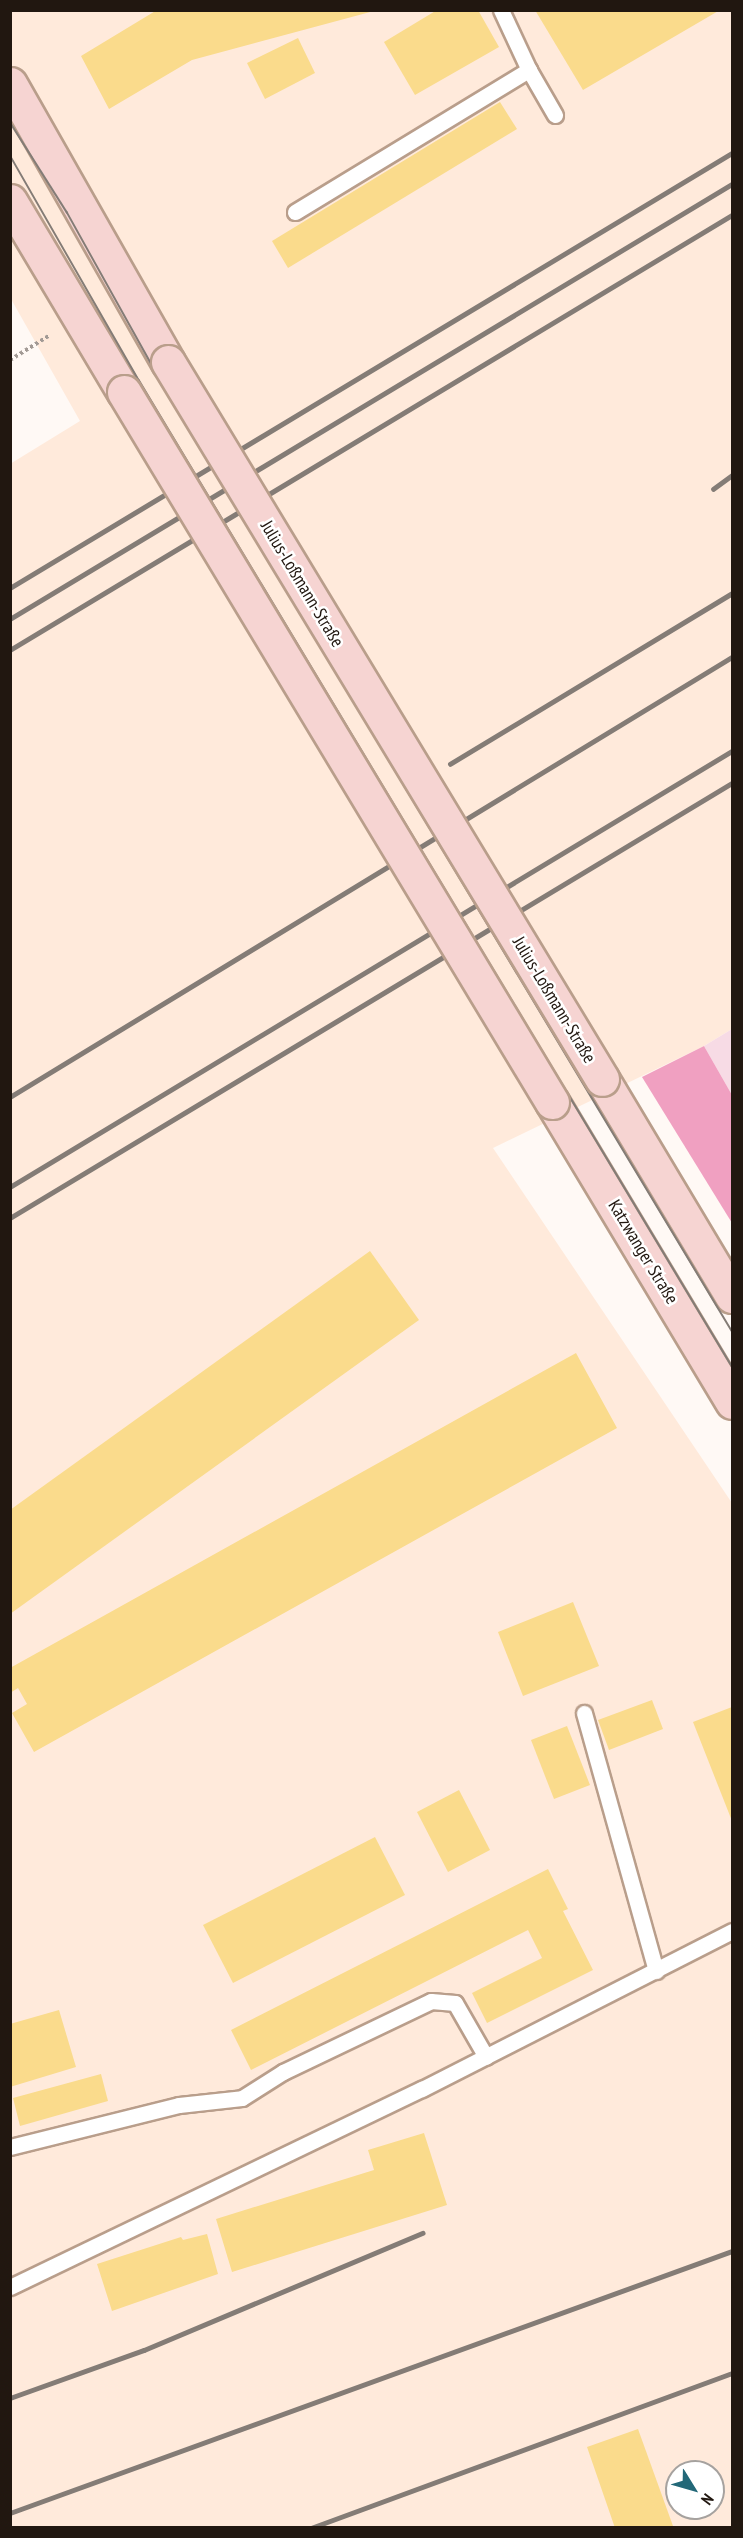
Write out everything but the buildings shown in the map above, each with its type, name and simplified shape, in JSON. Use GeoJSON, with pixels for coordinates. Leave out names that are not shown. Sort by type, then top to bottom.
{"type":"FeatureCollection","features":[{"type":"Feature","properties":{"kind":"main road","name":"Julius-Loßmann-Straße"},"geometry":{"type":"LineString","coordinates":[[10,84],[168,362],[732,1296]]}},
{"type":"Feature","properties":{"kind":"main road","name":"Katzwanger Straße"},"geometry":{"type":"LineString","coordinates":[[10,201],[732,1402]]}},
{"type":"Feature","properties":{"kind":"lane"},"geometry":{"type":"LineString","coordinates":[[501,10],[529,70],[555,115]]}},
{"type":"Feature","properties":{"kind":"lane"},"geometry":{"type":"LineString","coordinates":[[295,212],[529,70]]}},
{"type":"Feature","properties":{"kind":"lane"},"geometry":{"type":"LineString","coordinates":[[584,1713],[656,1971]]}},
{"type":"Feature","properties":{"kind":"lane"},"geometry":{"type":"LineString","coordinates":[[10,2287],[486,2057],[732,1931]]}},
{"type":"Feature","properties":{"kind":"lane"},"geometry":{"type":"LineString","coordinates":[[10,2147],[179,2105],[242,2098],[283,2072],[431,2001],[455,2002],[486,2057]]}},
{"type":"Feature","properties":{"kind":"path"},"geometry":{"type":"LineString","coordinates":[[10,360],[58,329]]}},
{"type":"Feature","properties":{"kind":"shaded area"},"geometry":{"type":"Polygon","coordinates":[[[11,11],[732,11],[732,1029],[704,1046],[493,1148],[732,1503],[732,2527],[11,2528],[10,464],[80,421],[11,299],[11,11]]]}},
{"type":"Feature","properties":{"kind":"shaded area"},"geometry":{"type":"Polygon","coordinates":[[[732,1029],[732,1095],[704,1046],[732,1029]]]}},
{"type":"Feature","properties":{"kind":"shaded area"},"geometry":{"type":"Polygon","coordinates":[[[704,1046],[732,1095],[732,1223],[642,1077],[704,1046]]]}},
{"type":"Feature","properties":{"kind":"tram line"},"geometry":{"type":"LineString","coordinates":[[10,122],[67,212],[156,372],[732,1331]]}},
{"type":"Feature","properties":{"kind":"tram line"},"geometry":{"type":"LineString","coordinates":[[10,155],[139,380],[732,1366]]}},
{"type":"Feature","properties":{"kind":"railway"},"geometry":{"type":"LineString","coordinates":[[10,588],[732,153]]}},
{"type":"Feature","properties":{"kind":"railway"},"geometry":{"type":"LineString","coordinates":[[10,619],[732,184]]}},
{"type":"Feature","properties":{"kind":"railway"},"geometry":{"type":"LineString","coordinates":[[10,650],[732,215]]}},
{"type":"Feature","properties":{"kind":"railway"},"geometry":{"type":"LineString","coordinates":[[713,489],[732,475]]}},
{"type":"Feature","properties":{"kind":"railway"},"geometry":{"type":"LineString","coordinates":[[450,764],[732,593]]}},
{"type":"Feature","properties":{"kind":"railway"},"geometry":{"type":"LineString","coordinates":[[10,1097],[732,657]]}},
{"type":"Feature","properties":{"kind":"railway"},"geometry":{"type":"LineString","coordinates":[[10,1187],[732,751]]}},
{"type":"Feature","properties":{"kind":"railway"},"geometry":{"type":"LineString","coordinates":[[10,1218],[732,783]]}},
{"type":"Feature","properties":{"kind":"railway"},"geometry":{"type":"LineString","coordinates":[[10,2398],[144,2350],[422,2233]]}},
{"type":"Feature","properties":{"kind":"railway"},"geometry":{"type":"LineString","coordinates":[[10,2513],[732,2251]]}},
{"type":"Feature","properties":{"kind":"railway"},"geometry":{"type":"LineString","coordinates":[[311,2528],[732,2373]]}}]}
